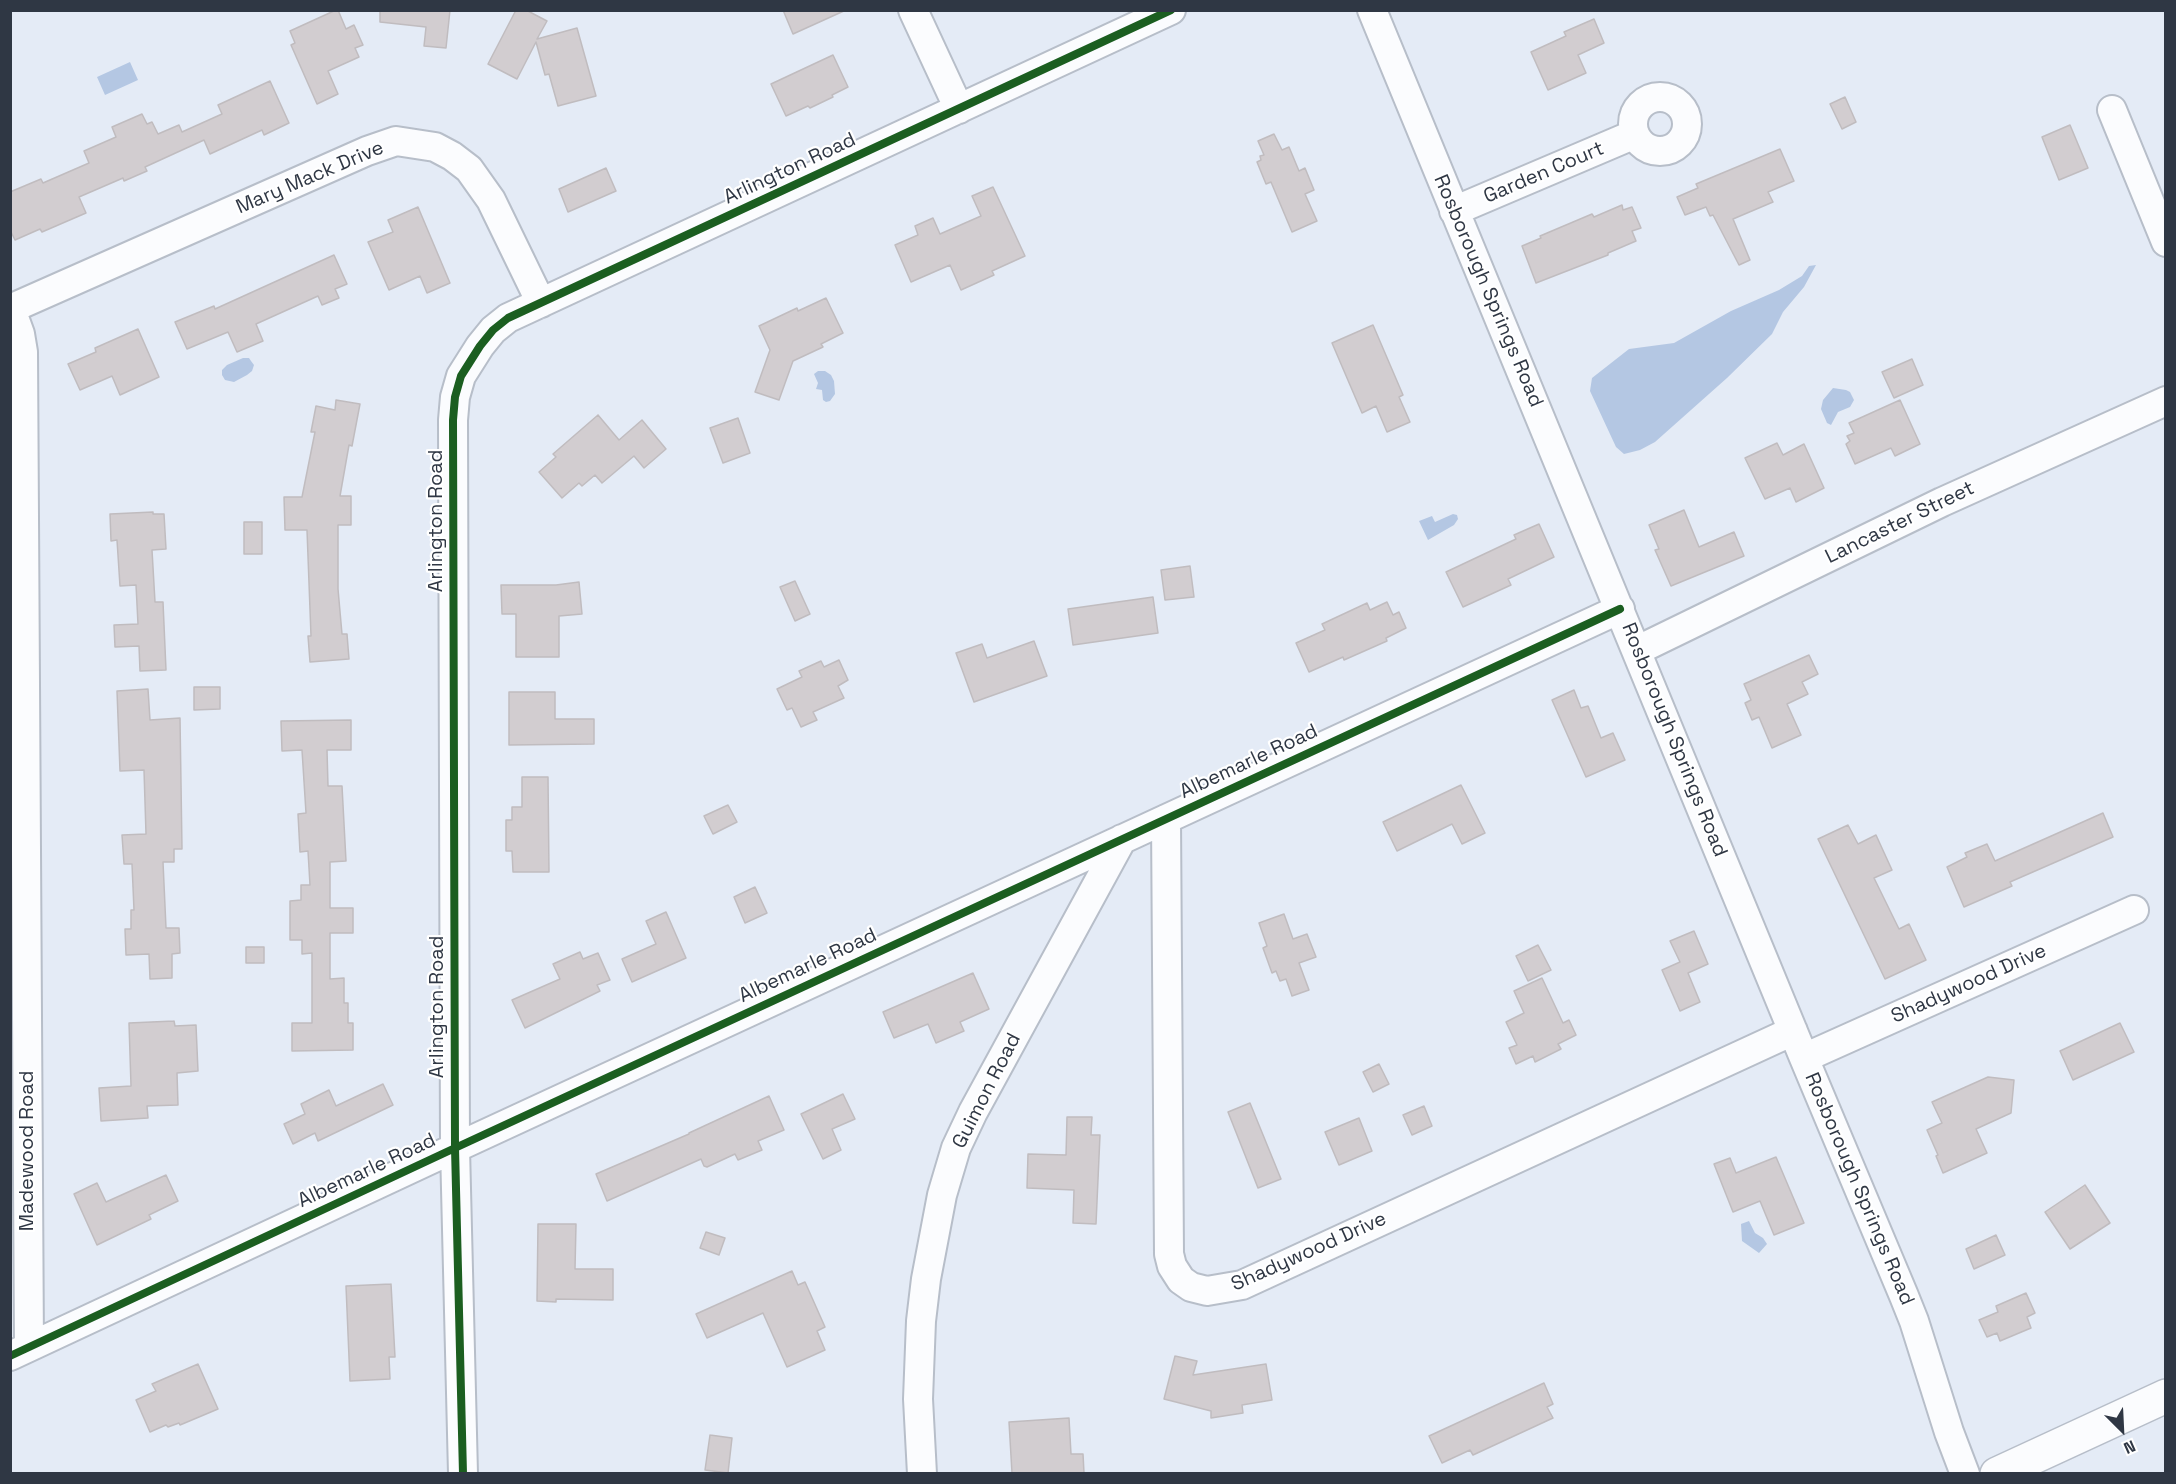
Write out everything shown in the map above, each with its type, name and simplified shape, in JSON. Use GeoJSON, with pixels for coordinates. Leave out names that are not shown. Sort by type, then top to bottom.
{"type":"FeatureCollection","features":[{"type":"Feature","properties":{"kind":"main road"},"geometry":{"type":"LineString","coordinates":[[1997,1473],[2166,1396]]}},
{"type":"Feature","properties":{"kind":"street"},"geometry":{"type":"LineString","coordinates":[[913,10],[959,109]]}},
{"type":"Feature","properties":{"kind":"street","name":"Arlington Road"},"geometry":{"type":"LineString","coordinates":[[463,1473],[455,1148],[453,444],[455,397],[461,376],[470,359],[493,330],[508,318],[1171,10]]}},
{"type":"Feature","properties":{"kind":"street","name":"Rosborough Springs Road"},"geometry":{"type":"LineString","coordinates":[[1372,10],[1914,1321],[1949,1432],[1965,1473]]}},
{"type":"Feature","properties":{"kind":"street"},"geometry":{"type":"LineString","coordinates":[[2112,110],[2166,242]]}},
{"type":"Feature","properties":{"kind":"street","name":"Garden Court"},"geometry":{"type":"LineString","coordinates":[[1454,211],[1635,134]]}},
{"type":"Feature","properties":{"kind":"street","name":"Mary Mack Drive"},"geometry":{"type":"LineString","coordinates":[[11,309],[367,151],[396,141],[435,147],[469,169],[491,200],[541,303]]}},
{"type":"Feature","properties":{"kind":"street","name":"Madewood Road"},"geometry":{"type":"LineString","coordinates":[[11,309],[20,334],[23,352],[18,786],[20,1351]]}},
{"type":"Feature","properties":{"kind":"street","name":"Lancaster Street"},"geometry":{"type":"LineString","coordinates":[[1638,650],[1942,502],[2166,401]]}},
{"type":"Feature","properties":{"kind":"street","name":"Albemarle Road"},"geometry":{"type":"LineString","coordinates":[[20,1351],[1620,609]]}},
{"type":"Feature","properties":{"kind":"street","name":"Shadywood Drive"},"geometry":{"type":"LineString","coordinates":[[1166,819],[1169,1254],[1172,1266],[1181,1280],[1191,1287],[1206,1292],[1242,1285],[1793,1031]]}},
{"type":"Feature","properties":{"kind":"street","name":"Guimon Road"},"geometry":{"type":"LineString","coordinates":[[922,1473],[918,1399],[921,1321],[926,1279],[942,1195],[956,1148],[973,1112],[1122,839]]}},
{"type":"Feature","properties":{"kind":"street","name":"Shadywood Drive"},"geometry":{"type":"LineString","coordinates":[[1804,1058],[2134,910]]}},
{"type":"Feature","properties":{"kind":"water"},"geometry":{"type":"Polygon","coordinates":[[[130,62],[138,80],[105,95],[97,77],[130,62]]]}},
{"type":"Feature","properties":{"kind":"water"},"geometry":{"type":"Polygon","coordinates":[[[1816,265],[1804,287],[1783,312],[1772,334],[1727,378],[1655,442],[1640,450],[1624,454],[1616,447],[1590,391],[1592,378],[1629,349],[1674,343],[1731,311],[1779,290],[1802,276],[1809,266],[1816,265]]]}},
{"type":"Feature","properties":{"kind":"water"},"geometry":{"type":"Polygon","coordinates":[[[243,358],[249,358],[254,365],[252,371],[234,382],[225,380],[222,370],[227,365],[243,358]]]}},
{"type":"Feature","properties":{"kind":"water"},"geometry":{"type":"Polygon","coordinates":[[[818,371],[825,371],[834,381],[835,394],[830,401],[823,400],[822,390],[816,389],[818,383],[814,374],[818,371]]]}},
{"type":"Feature","properties":{"kind":"water"},"geometry":{"type":"Polygon","coordinates":[[[1833,388],[1850,392],[1854,400],[1850,407],[1838,412],[1831,425],[1827,423],[1821,409],[1823,400],[1833,388]]]}},
{"type":"Feature","properties":{"kind":"water"},"geometry":{"type":"Polygon","coordinates":[[[1453,514],[1457,515],[1458,519],[1454,525],[1428,540],[1419,521],[1432,516],[1435,522],[1453,514]]]}},
{"type":"Feature","properties":{"kind":"water"},"geometry":{"type":"Polygon","coordinates":[[[1749,1221],[1755,1233],[1767,1244],[1759,1253],[1742,1241],[1741,1224],[1749,1221]]]}},
{"type":"Feature","properties":{"kind":"building"},"geometry":{"type":"Polygon","coordinates":[[[336,10],[346,29],[354,25],[363,45],[355,48],[359,57],[328,71],[338,94],[317,104],[291,45],[295,43],[290,31],[336,10]]]}},
{"type":"Feature","properties":{"kind":"building"},"geometry":{"type":"Polygon","coordinates":[[[380,10],[450,10],[446,48],[424,46],[426,27],[380,22],[380,10]]]}},
{"type":"Feature","properties":{"kind":"building"},"geometry":{"type":"Polygon","coordinates":[[[516,10],[526,10],[547,21],[537,39],[577,28],[596,96],[558,106],[549,74],[545,75],[536,42],[517,79],[488,64],[516,10]]]}},
{"type":"Feature","properties":{"kind":"building"},"geometry":{"type":"Polygon","coordinates":[[[783,10],[846,10],[793,34],[783,10]]]}},
{"type":"Feature","properties":{"kind":"building"},"geometry":{"type":"Polygon","coordinates":[[[1594,19],[1604,43],[1578,55],[1586,73],[1548,90],[1531,52],[1566,36],[1564,32],[1594,19]]]}},
{"type":"Feature","properties":{"kind":"building"},"geometry":{"type":"Polygon","coordinates":[[[833,55],[848,87],[810,108],[808,106],[786,116],[771,84],[833,55]]]}},
{"type":"Feature","properties":{"kind":"building"},"geometry":{"type":"Polygon","coordinates":[[[270,81],[289,123],[264,135],[262,130],[210,154],[204,140],[145,167],[147,171],[124,181],[123,178],[79,197],[86,213],[42,232],[40,229],[15,240],[10,230],[10,192],[41,179],[43,183],[89,163],[84,151],[116,137],[112,127],[142,114],[147,124],[152,122],[158,134],[179,125],[182,132],[222,114],[218,105],[270,81]]]}},
{"type":"Feature","properties":{"kind":"building"},"geometry":{"type":"Polygon","coordinates":[[[1845,97],[1856,122],[1842,129],[1830,104],[1845,97]]]}},
{"type":"Feature","properties":{"kind":"building"},"geometry":{"type":"Polygon","coordinates":[[[2070,125],[2088,168],[2059,180],[2042,137],[2070,125]]]}},
{"type":"Feature","properties":{"kind":"building"},"geometry":{"type":"Polygon","coordinates":[[[1274,134],[1282,150],[1289,147],[1299,171],[1305,168],[1314,190],[1305,194],[1317,221],[1292,232],[1271,182],[1266,184],[1257,162],[1261,160],[1260,156],[1264,155],[1258,141],[1274,134]]]}},
{"type":"Feature","properties":{"kind":"building"},"geometry":{"type":"Polygon","coordinates":[[[1780,149],[1794,181],[1768,192],[1773,202],[1733,219],[1750,260],[1739,265],[1713,215],[1710,216],[1706,207],[1685,215],[1677,197],[1698,188],[1696,184],[1780,149]]]}},
{"type":"Feature","properties":{"kind":"building"},"geometry":{"type":"Polygon","coordinates":[[[606,168],[616,191],[568,212],[559,189],[606,168]]]}},
{"type":"Feature","properties":{"kind":"building"},"geometry":{"type":"Polygon","coordinates":[[[993,187],[1025,256],[992,271],[994,275],[961,290],[950,265],[911,282],[895,245],[918,235],[915,226],[933,218],[940,234],[981,216],[972,196],[993,187]]]}},
{"type":"Feature","properties":{"kind":"building"},"geometry":{"type":"Polygon","coordinates":[[[1622,205],[1623,210],[1632,207],[1641,228],[1632,231],[1636,241],[1608,255],[1536,283],[1522,246],[1592,214],[1594,217],[1622,205]]]}},
{"type":"Feature","properties":{"kind":"building"},"geometry":{"type":"Polygon","coordinates":[[[418,207],[450,283],[427,293],[420,276],[389,290],[368,242],[393,232],[388,220],[418,207]]]}},
{"type":"Feature","properties":{"kind":"building"},"geometry":{"type":"Polygon","coordinates":[[[334,255],[347,284],[335,289],[339,298],[322,305],[318,296],[256,324],[263,341],[237,352],[228,332],[187,349],[175,322],[214,306],[215,309],[334,255]]]}},
{"type":"Feature","properties":{"kind":"building"},"geometry":{"type":"Polygon","coordinates":[[[826,298],[843,333],[821,344],[823,347],[793,361],[779,400],[755,392],[770,350],[759,326],[797,308],[798,311],[826,298]]]}},
{"type":"Feature","properties":{"kind":"building"},"geometry":{"type":"Polygon","coordinates":[[[1373,325],[1403,395],[1399,397],[1410,422],[1387,432],[1376,406],[1362,413],[1332,343],[1373,325]]]}},
{"type":"Feature","properties":{"kind":"building"},"geometry":{"type":"Polygon","coordinates":[[[138,329],[159,377],[120,395],[112,376],[80,390],[68,364],[96,352],[95,348],[138,329]]]}},
{"type":"Feature","properties":{"kind":"building"},"geometry":{"type":"Polygon","coordinates":[[[1912,359],[1923,385],[1894,398],[1882,372],[1912,359]]]}},
{"type":"Feature","properties":{"kind":"building"},"geometry":{"type":"Polygon","coordinates":[[[336,400],[360,404],[352,446],[349,445],[340,496],[351,496],[351,525],[338,525],[338,589],[342,634],[347,634],[349,659],[310,662],[307,530],[285,530],[284,497],[302,497],[315,432],[311,432],[316,406],[335,410],[336,400]]]}},
{"type":"Feature","properties":{"kind":"building"},"geometry":{"type":"Polygon","coordinates":[[[1900,400],[1920,444],[1895,456],[1891,448],[1855,464],[1846,444],[1850,441],[1847,436],[1854,433],[1849,423],[1900,400]]]}},
{"type":"Feature","properties":{"kind":"building"},"geometry":{"type":"Polygon","coordinates":[[[598,415],[619,440],[642,420],[666,449],[644,468],[634,456],[602,483],[595,475],[582,486],[579,483],[562,498],[539,472],[556,457],[553,454],[598,415]]]}},
{"type":"Feature","properties":{"kind":"building"},"geometry":{"type":"Polygon","coordinates":[[[738,418],[750,453],[723,463],[710,428],[738,418]]]}},
{"type":"Feature","properties":{"kind":"building"},"geometry":{"type":"Polygon","coordinates":[[[1777,443],[1783,455],[1804,444],[1824,488],[1796,502],[1790,488],[1765,499],[1745,458],[1777,443]]]}},
{"type":"Feature","properties":{"kind":"building"},"geometry":{"type":"Polygon","coordinates":[[[1684,510],[1699,547],[1734,532],[1744,556],[1671,586],[1655,550],[1659,549],[1649,525],[1684,510]]]}},
{"type":"Feature","properties":{"kind":"building"},"geometry":{"type":"Polygon","coordinates":[[[153,512],[153,514],[164,514],[166,549],[152,550],[155,602],[163,602],[166,670],[140,671],[139,646],[115,647],[114,625],[138,624],[136,585],[120,586],[117,540],[111,541],[110,514],[153,512]]]}},
{"type":"Feature","properties":{"kind":"building"},"geometry":{"type":"Polygon","coordinates":[[[244,522],[262,522],[262,554],[244,554],[244,522]]]}},
{"type":"Feature","properties":{"kind":"building"},"geometry":{"type":"Polygon","coordinates":[[[1539,524],[1554,557],[1508,579],[1511,585],[1463,607],[1446,572],[1516,539],[1514,535],[1539,524]]]}},
{"type":"Feature","properties":{"kind":"building"},"geometry":{"type":"Polygon","coordinates":[[[1190,566],[1194,597],[1165,600],[1161,570],[1190,566]]]}},
{"type":"Feature","properties":{"kind":"building"},"geometry":{"type":"Polygon","coordinates":[[[795,581],[810,614],[795,621],[780,587],[795,581]]]}},
{"type":"Feature","properties":{"kind":"building"},"geometry":{"type":"Polygon","coordinates":[[[579,582],[582,614],[559,616],[559,657],[516,657],[516,614],[502,614],[501,585],[556,585],[579,582]]]}},
{"type":"Feature","properties":{"kind":"building"},"geometry":{"type":"Polygon","coordinates":[[[1153,597],[1158,633],[1073,645],[1068,609],[1153,597]]]}},
{"type":"Feature","properties":{"kind":"building"},"geometry":{"type":"Polygon","coordinates":[[[1387,602],[1393,615],[1399,612],[1406,628],[1386,638],[1387,641],[1309,672],[1296,643],[1325,630],[1322,624],[1367,603],[1370,610],[1387,602]]]}},
{"type":"Feature","properties":{"kind":"building"},"geometry":{"type":"Polygon","coordinates":[[[1034,641],[1047,676],[974,702],[956,653],[982,644],[987,658],[1034,641]]]}},
{"type":"Feature","properties":{"kind":"building"},"geometry":{"type":"Polygon","coordinates":[[[1809,655],[1818,674],[1802,682],[1808,694],[1787,704],[1801,735],[1772,748],[1759,717],[1752,720],[1745,703],[1751,700],[1744,684],[1809,655]]]}},
{"type":"Feature","properties":{"kind":"building"},"geometry":{"type":"Polygon","coordinates":[[[839,660],[848,680],[838,686],[844,698],[813,712],[817,720],[801,727],[792,708],[787,710],[777,689],[802,677],[799,671],[821,661],[824,667],[839,660]]]}},
{"type":"Feature","properties":{"kind":"building"},"geometry":{"type":"Polygon","coordinates":[[[194,687],[220,687],[220,709],[194,710],[194,687]]]}},
{"type":"Feature","properties":{"kind":"building"},"geometry":{"type":"Polygon","coordinates":[[[148,689],[150,720],[180,718],[182,849],[174,849],[174,862],[163,862],[166,928],[179,928],[180,953],[172,954],[172,978],[150,979],[149,954],[126,955],[125,929],[131,929],[131,910],[134,910],[132,864],[124,864],[122,835],[146,834],[144,770],[120,771],[117,691],[148,689]]]}},
{"type":"Feature","properties":{"kind":"building"},"geometry":{"type":"Polygon","coordinates":[[[1574,690],[1581,708],[1588,706],[1601,738],[1613,733],[1625,760],[1586,777],[1552,700],[1574,690]]]}},
{"type":"Feature","properties":{"kind":"building"},"geometry":{"type":"Polygon","coordinates":[[[509,692],[555,692],[555,719],[594,719],[594,744],[509,745],[509,692]]]}},
{"type":"Feature","properties":{"kind":"building"},"geometry":{"type":"Polygon","coordinates":[[[351,720],[351,750],[327,750],[328,786],[342,786],[346,861],[330,862],[330,908],[353,908],[353,933],[330,933],[330,979],[344,978],[344,1003],[348,1003],[348,1023],[353,1023],[353,1050],[292,1051],[292,1023],[312,1023],[312,953],[302,954],[302,940],[290,940],[290,901],[301,900],[301,885],[310,885],[308,851],[300,852],[298,814],[306,813],[302,750],[282,751],[281,721],[351,720]]]}},
{"type":"Feature","properties":{"kind":"building"},"geometry":{"type":"Polygon","coordinates":[[[522,777],[548,777],[549,872],[513,872],[512,851],[506,851],[506,820],[512,820],[512,807],[522,807],[522,777]]]}},
{"type":"Feature","properties":{"kind":"building"},"geometry":{"type":"Polygon","coordinates":[[[1461,785],[1485,833],[1462,844],[1452,824],[1397,851],[1383,822],[1461,785]]]}},
{"type":"Feature","properties":{"kind":"building"},"geometry":{"type":"Polygon","coordinates":[[[728,805],[737,822],[713,834],[704,816],[728,805]]]}},
{"type":"Feature","properties":{"kind":"building"},"geometry":{"type":"Polygon","coordinates":[[[2103,813],[2113,837],[2010,882],[2012,886],[1964,907],[1947,867],[1967,857],[1965,853],[1987,844],[1995,861],[2103,813]]]}},
{"type":"Feature","properties":{"kind":"building"},"geometry":{"type":"Polygon","coordinates":[[[1848,825],[1858,844],[1876,835],[1892,870],[1874,878],[1899,929],[1909,924],[1926,960],[1885,979],[1818,839],[1848,825]]]}},
{"type":"Feature","properties":{"kind":"building"},"geometry":{"type":"Polygon","coordinates":[[[755,887],[767,913],[745,923],[734,897],[755,887]]]}},
{"type":"Feature","properties":{"kind":"building"},"geometry":{"type":"Polygon","coordinates":[[[666,912],[686,958],[632,982],[622,959],[656,944],[646,921],[666,912]]]}},
{"type":"Feature","properties":{"kind":"building"},"geometry":{"type":"Polygon","coordinates":[[[1284,914],[1293,939],[1307,934],[1316,957],[1299,963],[1309,990],[1292,996],[1286,979],[1280,981],[1276,971],[1272,973],[1263,948],[1267,946],[1259,923],[1284,914]]]}},
{"type":"Feature","properties":{"kind":"building"},"geometry":{"type":"Polygon","coordinates":[[[1694,931],[1708,964],[1688,973],[1700,1002],[1680,1011],[1662,970],[1680,962],[1670,941],[1694,931]]]}},
{"type":"Feature","properties":{"kind":"building"},"geometry":{"type":"Polygon","coordinates":[[[1538,945],[1551,970],[1528,981],[1516,956],[1538,945]]]}},
{"type":"Feature","properties":{"kind":"building"},"geometry":{"type":"Polygon","coordinates":[[[246,947],[264,947],[264,963],[246,963],[246,947]]]}},
{"type":"Feature","properties":{"kind":"building"},"geometry":{"type":"Polygon","coordinates":[[[580,952],[583,959],[598,953],[610,980],[597,985],[600,991],[525,1028],[512,1000],[560,979],[553,964],[580,952]]]}},
{"type":"Feature","properties":{"kind":"building"},"geometry":{"type":"Polygon","coordinates":[[[973,973],[989,1009],[960,1022],[964,1031],[936,1043],[928,1024],[894,1038],[883,1012],[973,973]]]}},
{"type":"Feature","properties":{"kind":"building"},"geometry":{"type":"Polygon","coordinates":[[[1542,978],[1563,1023],[1569,1020],[1576,1035],[1558,1044],[1561,1049],[1535,1062],[1533,1056],[1516,1064],[1509,1048],[1517,1045],[1506,1022],[1524,1013],[1514,991],[1542,978]]]}},
{"type":"Feature","properties":{"kind":"building"},"geometry":{"type":"Polygon","coordinates":[[[174,1021],[175,1026],[196,1025],[198,1071],[177,1073],[178,1105],[147,1106],[148,1118],[101,1121],[99,1088],[131,1086],[129,1023],[174,1021]]]}},
{"type":"Feature","properties":{"kind":"building"},"geometry":{"type":"Polygon","coordinates":[[[2120,1023],[2134,1052],[2073,1080],[2060,1051],[2120,1023]]]}},
{"type":"Feature","properties":{"kind":"building"},"geometry":{"type":"Polygon","coordinates":[[[1379,1064],[1389,1084],[1373,1092],[1363,1072],[1379,1064]]]}},
{"type":"Feature","properties":{"kind":"building"},"geometry":{"type":"Polygon","coordinates":[[[1988,1077],[2014,1080],[2011,1113],[1976,1129],[1987,1153],[1943,1173],[1927,1130],[1942,1123],[1932,1102],[1988,1077]]]}},
{"type":"Feature","properties":{"kind":"building"},"geometry":{"type":"Polygon","coordinates":[[[383,1084],[393,1105],[318,1141],[315,1133],[293,1144],[284,1124],[305,1114],[301,1104],[329,1090],[336,1106],[383,1084]]]}},
{"type":"Feature","properties":{"kind":"building"},"geometry":{"type":"Polygon","coordinates":[[[843,1094],[855,1119],[832,1129],[841,1150],[823,1159],[801,1114],[843,1094]]]}},
{"type":"Feature","properties":{"kind":"building"},"geometry":{"type":"Polygon","coordinates":[[[769,1096],[784,1130],[758,1141],[762,1150],[738,1160],[735,1154],[707,1167],[701,1159],[607,1201],[596,1174],[769,1096]]]}},
{"type":"Feature","properties":{"kind":"building"},"geometry":{"type":"Polygon","coordinates":[[[1250,1103],[1281,1179],[1258,1188],[1228,1112],[1250,1103]]]}},
{"type":"Feature","properties":{"kind":"building"},"geometry":{"type":"Polygon","coordinates":[[[1424,1106],[1432,1126],[1412,1135],[1403,1115],[1424,1106]]]}},
{"type":"Feature","properties":{"kind":"building"},"geometry":{"type":"Polygon","coordinates":[[[1067,1117],[1092,1117],[1091,1135],[1100,1135],[1096,1224],[1073,1223],[1074,1190],[1027,1188],[1028,1154],[1066,1155],[1067,1117]]]}},
{"type":"Feature","properties":{"kind":"building"},"geometry":{"type":"Polygon","coordinates":[[[1359,1118],[1372,1151],[1339,1165],[1325,1132],[1359,1118]]]}},
{"type":"Feature","properties":{"kind":"building"},"geometry":{"type":"Polygon","coordinates":[[[1776,1157],[1804,1223],[1774,1235],[1760,1201],[1733,1212],[1714,1164],[1730,1158],[1736,1173],[1776,1157]]]}},
{"type":"Feature","properties":{"kind":"building"},"geometry":{"type":"Polygon","coordinates":[[[166,1175],[178,1201],[149,1215],[151,1219],[97,1245],[74,1194],[97,1183],[106,1202],[166,1175]]]}},
{"type":"Feature","properties":{"kind":"building"},"geometry":{"type":"Polygon","coordinates":[[[2085,1185],[2110,1223],[2070,1249],[2045,1212],[2085,1185]]]}},
{"type":"Feature","properties":{"kind":"building"},"geometry":{"type":"Polygon","coordinates":[[[538,1224],[576,1224],[575,1269],[613,1269],[613,1300],[537,1301],[538,1224]]]}},
{"type":"Feature","properties":{"kind":"building"},"geometry":{"type":"Polygon","coordinates":[[[706,1232],[725,1238],[719,1255],[700,1248],[706,1232]]]}},
{"type":"Feature","properties":{"kind":"building"},"geometry":{"type":"Polygon","coordinates":[[[1996,1235],[2005,1255],[1974,1269],[1966,1249],[1996,1235]]]}},
{"type":"Feature","properties":{"kind":"building"},"geometry":{"type":"Polygon","coordinates":[[[792,1271],[798,1285],[805,1282],[825,1327],[817,1331],[825,1350],[787,1367],[763,1313],[707,1338],[696,1314],[792,1271]]]}},
{"type":"Feature","properties":{"kind":"building"},"geometry":{"type":"Polygon","coordinates":[[[391,1284],[395,1357],[389,1357],[390,1379],[350,1381],[346,1286],[391,1284]]]}},
{"type":"Feature","properties":{"kind":"building"},"geometry":{"type":"Polygon","coordinates":[[[2026,1293],[2035,1313],[2027,1317],[2031,1328],[2000,1341],[1997,1333],[1987,1337],[1979,1320],[1998,1312],[1996,1306],[2026,1293]]]}},
{"type":"Feature","properties":{"kind":"building"},"geometry":{"type":"Polygon","coordinates":[[[1175,1356],[1197,1361],[1193,1375],[1266,1364],[1272,1400],[1242,1405],[1243,1413],[1211,1418],[1211,1411],[1164,1399],[1175,1356]]]}},
{"type":"Feature","properties":{"kind":"building"},"geometry":{"type":"Polygon","coordinates":[[[198,1364],[218,1409],[180,1425],[179,1423],[168,1427],[166,1425],[150,1432],[136,1400],[156,1391],[152,1384],[198,1364]]]}},
{"type":"Feature","properties":{"kind":"building"},"geometry":{"type":"Polygon","coordinates":[[[1544,1383],[1553,1404],[1547,1407],[1553,1418],[1473,1455],[1470,1450],[1442,1463],[1429,1436],[1544,1383]]]}},
{"type":"Feature","properties":{"kind":"building"},"geometry":{"type":"Polygon","coordinates":[[[1069,1418],[1071,1454],[1083,1454],[1084,1473],[1012,1473],[1009,1422],[1069,1418]]]}},
{"type":"Feature","properties":{"kind":"building"},"geometry":{"type":"Polygon","coordinates":[[[710,1435],[732,1438],[728,1473],[705,1470],[710,1435]]]}},
{"type":"Feature","properties":{"kind":"cycle path"},"geometry":{"type":"LineString","coordinates":[[463,1474],[455,1148],[453,420],[455,397],[461,376],[480,346],[493,330],[508,318],[1171,10]]}},
{"type":"Feature","properties":{"kind":"cycle path"},"geometry":{"type":"LineString","coordinates":[[10,1356],[1620,609]]}}]}
